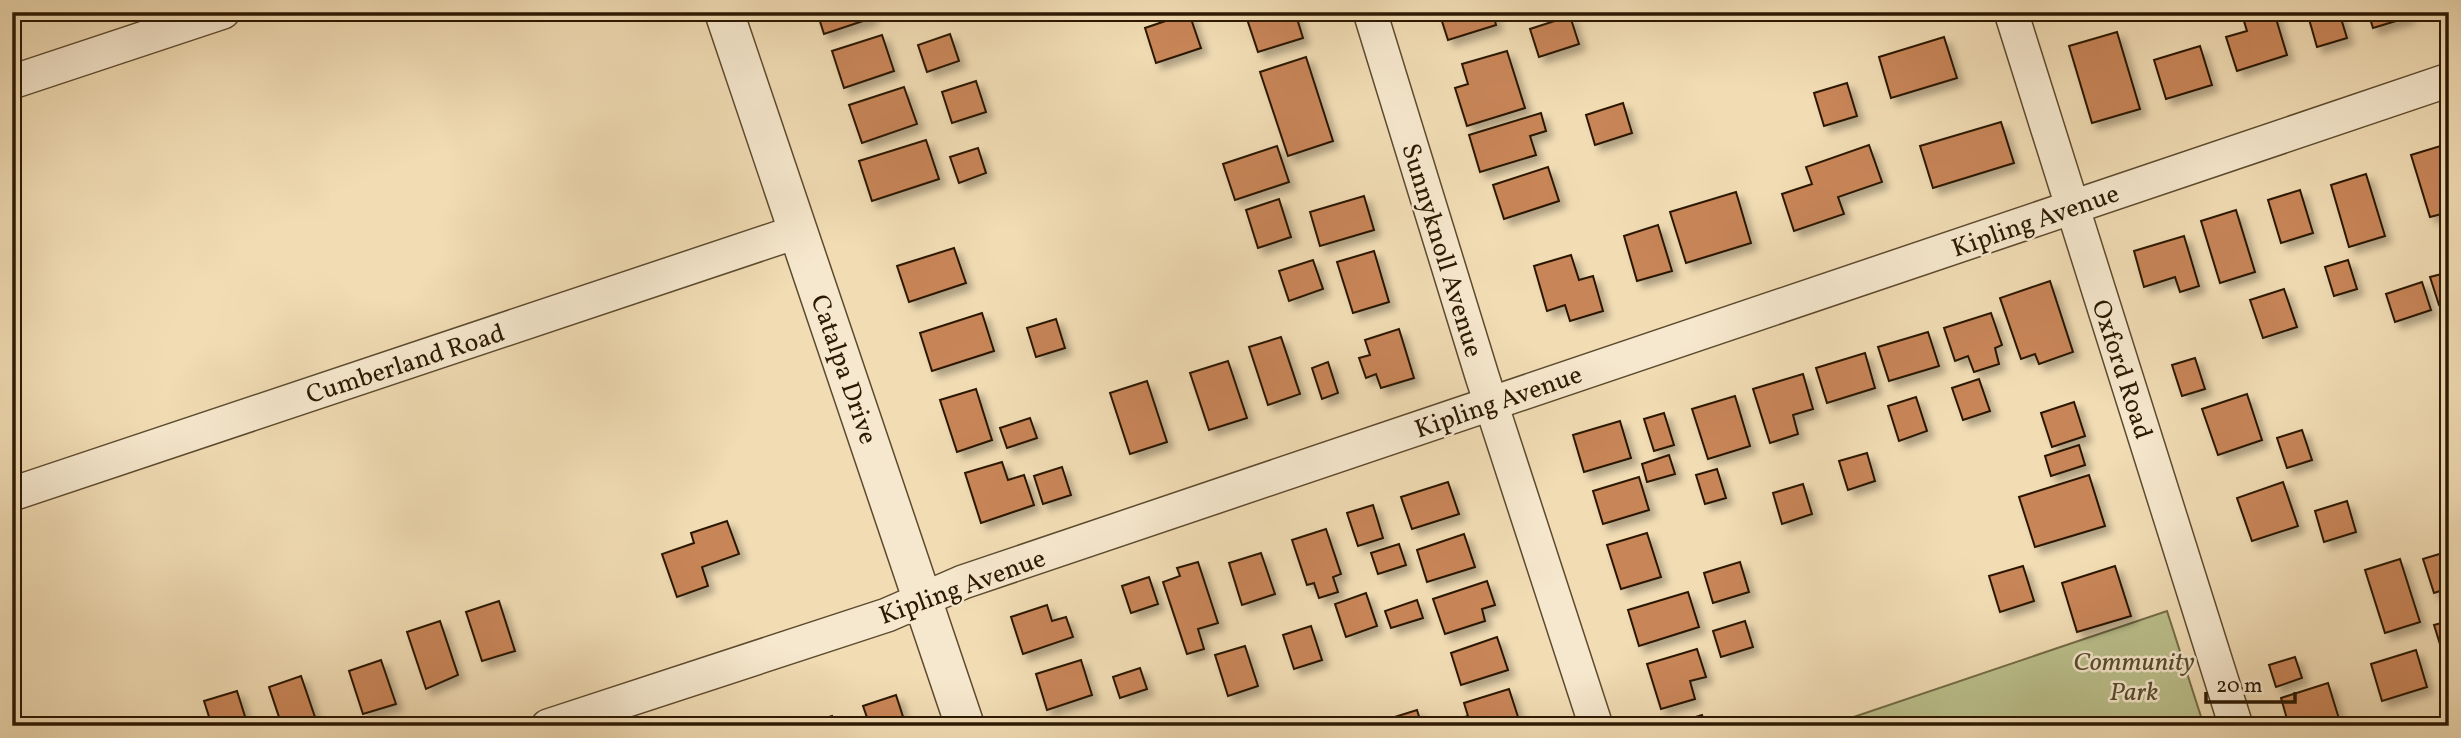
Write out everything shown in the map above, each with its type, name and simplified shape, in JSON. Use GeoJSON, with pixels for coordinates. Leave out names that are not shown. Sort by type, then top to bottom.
{"type":"FeatureCollection","features":[{"type":"Feature","properties":{"kind":"street"},"geometry":{"type":"LineString","coordinates":[[12,82],[223,12]]}},
{"type":"Feature","properties":{"kind":"street","name":"Catalpa Drive"},"geometry":{"type":"LineString","coordinates":[[724,12],[965,726]]}},
{"type":"Feature","properties":{"kind":"street","name":"Sunnyknoll Avenue"},"geometry":{"type":"LineString","coordinates":[[1370,12],[1491,403],[1596,726]]}},
{"type":"Feature","properties":{"kind":"street","name":"Oxford Road"},"geometry":{"type":"LineString","coordinates":[[2011,12],[2235,726]]}},
{"type":"Feature","properties":{"kind":"street","name":"Kipling Avenue"},"geometry":{"type":"LineString","coordinates":[[548,726],[887,615],[976,578],[2449,80]]}},
{"type":"Feature","properties":{"kind":"street","name":"Cumberland Road"},"geometry":{"type":"LineString","coordinates":[[12,494],[799,231]]}},
{"type":"Feature","properties":{"kind":"green space","name":"Community Park"},"geometry":{"type":"Polygon","coordinates":[[[2167,611],[2204,726],[1827,726],[2167,611]]]}},
{"type":"Feature","properties":{"kind":"building"},"geometry":{"type":"Polygon","coordinates":[[[817,12],[870,12],[872,18],[824,34],[817,12]]]}},
{"type":"Feature","properties":{"kind":"building"},"geometry":{"type":"Polygon","coordinates":[[[1267,12],[1295,12],[1303,38],[1258,52],[1247,19],[1267,12]]]}},
{"type":"Feature","properties":{"kind":"building"},"geometry":{"type":"Polygon","coordinates":[[[1439,12],[1493,12],[1496,25],[1448,40],[1439,12]]]}},
{"type":"Feature","properties":{"kind":"building"},"geometry":{"type":"Polygon","coordinates":[[[2261,12],[2274,12],[2287,55],[2237,71],[2226,37],[2247,31],[2243,18],[2261,12]]]}},
{"type":"Feature","properties":{"kind":"building"},"geometry":{"type":"Polygon","coordinates":[[[2307,12],[2339,12],[2347,38],[2317,47],[2307,12]]]}},
{"type":"Feature","properties":{"kind":"building"},"geometry":{"type":"Polygon","coordinates":[[[2368,12],[2407,12],[2409,17],[2373,28],[2368,12]]]}},
{"type":"Feature","properties":{"kind":"building"},"geometry":{"type":"Polygon","coordinates":[[[1189,13],[1201,48],[1156,63],[1145,28],[1189,13]]]}},
{"type":"Feature","properties":{"kind":"building"},"geometry":{"type":"Polygon","coordinates":[[[1570,16],[1579,44],[1539,57],[1530,29],[1570,16]]]}},
{"type":"Feature","properties":{"kind":"building"},"geometry":{"type":"Polygon","coordinates":[[[2117,32],[2140,109],[2092,123],[2069,46],[2117,32]]]}},
{"type":"Feature","properties":{"kind":"building"},"geometry":{"type":"Polygon","coordinates":[[[950,34],[959,61],[927,72],[918,45],[950,34]]]}},
{"type":"Feature","properties":{"kind":"building"},"geometry":{"type":"Polygon","coordinates":[[[882,35],[894,71],[844,88],[832,51],[882,35]]]}},
{"type":"Feature","properties":{"kind":"building"},"geometry":{"type":"Polygon","coordinates":[[[1944,37],[1957,78],[1891,98],[1879,57],[1944,37]]]}},
{"type":"Feature","properties":{"kind":"building"},"geometry":{"type":"Polygon","coordinates":[[[2200,46],[2212,85],[2166,99],[2154,60],[2200,46]]]}},
{"type":"Feature","properties":{"kind":"building"},"geometry":{"type":"Polygon","coordinates":[[[1507,51],[1525,108],[1467,126],[1455,88],[1468,84],[1462,64],[1507,51]]]}},
{"type":"Feature","properties":{"kind":"building"},"geometry":{"type":"Polygon","coordinates":[[[1306,57],[1333,141],[1288,156],[1260,72],[1306,57]]]}},
{"type":"Feature","properties":{"kind":"building"},"geometry":{"type":"Polygon","coordinates":[[[976,81],[986,112],[952,123],[942,92],[976,81]]]}},
{"type":"Feature","properties":{"kind":"building"},"geometry":{"type":"Polygon","coordinates":[[[1847,83],[1857,116],[1824,126],[1814,93],[1847,83]]]}},
{"type":"Feature","properties":{"kind":"building"},"geometry":{"type":"Polygon","coordinates":[[[904,87],[917,124],[862,143],[849,105],[904,87]]]}},
{"type":"Feature","properties":{"kind":"building"},"geometry":{"type":"Polygon","coordinates":[[[1623,103],[1632,133],[1595,145],[1586,115],[1623,103]]]}},
{"type":"Feature","properties":{"kind":"building"},"geometry":{"type":"Polygon","coordinates":[[[1541,113],[1546,131],[1530,136],[1536,155],[1480,172],[1469,135],[1541,113]]]}},
{"type":"Feature","properties":{"kind":"building"},"geometry":{"type":"Polygon","coordinates":[[[2001,122],[2014,163],[1933,188],[1920,146],[2001,122]]]}},
{"type":"Feature","properties":{"kind":"building"},"geometry":{"type":"Polygon","coordinates":[[[926,140],[939,179],[872,201],[859,161],[926,140]]]}},
{"type":"Feature","properties":{"kind":"building"},"geometry":{"type":"Polygon","coordinates":[[[2447,144],[2449,212],[2430,217],[2411,155],[2447,144]]]}},
{"type":"Feature","properties":{"kind":"building"},"geometry":{"type":"Polygon","coordinates":[[[1869,145],[1882,182],[1838,197],[1844,214],[1794,231],[1782,194],[1812,184],[1806,167],[1869,145]]]}},
{"type":"Feature","properties":{"kind":"building"},"geometry":{"type":"Polygon","coordinates":[[[1277,146],[1289,182],[1235,200],[1223,164],[1277,146]]]}},
{"type":"Feature","properties":{"kind":"building"},"geometry":{"type":"Polygon","coordinates":[[[978,148],[986,173],[959,183],[950,157],[978,148]]]}},
{"type":"Feature","properties":{"kind":"building"},"geometry":{"type":"Polygon","coordinates":[[[1548,167],[1559,201],[1504,219],[1493,185],[1548,167]]]}},
{"type":"Feature","properties":{"kind":"building"},"geometry":{"type":"Polygon","coordinates":[[[2366,174],[2385,236],[2349,247],[2331,185],[2366,174]]]}},
{"type":"Feature","properties":{"kind":"building"},"geometry":{"type":"Polygon","coordinates":[[[2300,190],[2313,233],[2281,243],[2268,200],[2300,190]]]}},
{"type":"Feature","properties":{"kind":"building"},"geometry":{"type":"Polygon","coordinates":[[[1736,192],[1751,243],[1686,263],[1670,212],[1736,192]]]}},
{"type":"Feature","properties":{"kind":"building"},"geometry":{"type":"Polygon","coordinates":[[[1364,196],[1374,230],[1320,246],[1310,212],[1364,196]]]}},
{"type":"Feature","properties":{"kind":"building"},"geometry":{"type":"Polygon","coordinates":[[[1279,199],[1291,237],[1258,248],[1246,210],[1279,199]]]}},
{"type":"Feature","properties":{"kind":"building"},"geometry":{"type":"Polygon","coordinates":[[[2236,210],[2255,272],[2220,283],[2201,221],[2236,210]]]}},
{"type":"Feature","properties":{"kind":"building"},"geometry":{"type":"Polygon","coordinates":[[[1658,225],[1672,271],[1637,281],[1624,236],[1658,225]]]}},
{"type":"Feature","properties":{"kind":"building"},"geometry":{"type":"Polygon","coordinates":[[[2184,236],[2199,286],[2180,292],[2175,277],[2144,287],[2134,251],[2184,236]]]}},
{"type":"Feature","properties":{"kind":"building"},"geometry":{"type":"Polygon","coordinates":[[[954,248],[966,283],[909,302],[897,266],[954,248]]]}},
{"type":"Feature","properties":{"kind":"building"},"geometry":{"type":"Polygon","coordinates":[[[1374,251],[1389,302],[1353,313],[1337,262],[1374,251]]]}},
{"type":"Feature","properties":{"kind":"building"},"geometry":{"type":"Polygon","coordinates":[[[1571,255],[1579,280],[1593,276],[1603,311],[1570,321],[1565,305],[1547,311],[1534,266],[1571,255]]]}},
{"type":"Feature","properties":{"kind":"building"},"geometry":{"type":"Polygon","coordinates":[[[1313,260],[1323,289],[1289,301],[1279,271],[1313,260]]]}},
{"type":"Feature","properties":{"kind":"building"},"geometry":{"type":"Polygon","coordinates":[[[2348,260],[2357,289],[2334,296],[2325,267],[2348,260]]]}},
{"type":"Feature","properties":{"kind":"building"},"geometry":{"type":"Polygon","coordinates":[[[2449,272],[2449,302],[2439,305],[2430,277],[2449,272]]]}},
{"type":"Feature","properties":{"kind":"building"},"geometry":{"type":"Polygon","coordinates":[[[2050,281],[2073,352],[2039,364],[2035,354],[2021,359],[2000,298],[2050,281]]]}},
{"type":"Feature","properties":{"kind":"building"},"geometry":{"type":"Polygon","coordinates":[[[2422,282],[2431,310],[2395,322],[2386,294],[2422,282]]]}},
{"type":"Feature","properties":{"kind":"building"},"geometry":{"type":"Polygon","coordinates":[[[2284,289],[2297,327],[2263,338],[2250,300],[2284,289]]]}},
{"type":"Feature","properties":{"kind":"building"},"geometry":{"type":"Polygon","coordinates":[[[982,313],[994,351],[932,371],[920,333],[982,313]]]}},
{"type":"Feature","properties":{"kind":"building"},"geometry":{"type":"Polygon","coordinates":[[[1991,313],[2002,345],[1995,348],[1999,364],[1974,372],[1968,356],[1955,361],[1944,328],[1991,313]]]}},
{"type":"Feature","properties":{"kind":"building"},"geometry":{"type":"Polygon","coordinates":[[[1056,319],[1065,348],[1036,357],[1027,328],[1056,319]]]}},
{"type":"Feature","properties":{"kind":"building"},"geometry":{"type":"Polygon","coordinates":[[[1399,329],[1414,378],[1381,388],[1376,374],[1366,378],[1359,358],[1370,355],[1365,340],[1399,329]]]}},
{"type":"Feature","properties":{"kind":"building"},"geometry":{"type":"Polygon","coordinates":[[[1928,332],[1939,366],[1889,381],[1878,347],[1928,332]]]}},
{"type":"Feature","properties":{"kind":"building"},"geometry":{"type":"Polygon","coordinates":[[[1281,337],[1300,394],[1268,405],[1249,347],[1281,337]]]}},
{"type":"Feature","properties":{"kind":"building"},"geometry":{"type":"Polygon","coordinates":[[[1865,353],[1875,388],[1827,403],[1816,368],[1865,353]]]}},
{"type":"Feature","properties":{"kind":"building"},"geometry":{"type":"Polygon","coordinates":[[[2195,358],[2205,389],[2182,396],[2172,365],[2195,358]]]}},
{"type":"Feature","properties":{"kind":"building"},"geometry":{"type":"Polygon","coordinates":[[[1228,361],[1247,418],[1209,430],[1190,373],[1228,361]]]}},
{"type":"Feature","properties":{"kind":"building"},"geometry":{"type":"Polygon","coordinates":[[[1328,362],[1338,393],[1322,399],[1312,368],[1328,362]]]}},
{"type":"Feature","properties":{"kind":"building"},"geometry":{"type":"Polygon","coordinates":[[[1803,374],[1813,409],[1793,415],[1798,434],[1770,443],[1753,389],[1803,374]]]}},
{"type":"Feature","properties":{"kind":"building"},"geometry":{"type":"Polygon","coordinates":[[[1979,379],[1990,411],[1963,420],[1952,388],[1979,379]]]}},
{"type":"Feature","properties":{"kind":"building"},"geometry":{"type":"Polygon","coordinates":[[[1147,381],[1167,442],[1130,454],[1110,393],[1147,381]]]}},
{"type":"Feature","properties":{"kind":"building"},"geometry":{"type":"Polygon","coordinates":[[[976,389],[992,440],[957,452],[940,400],[976,389]]]}},
{"type":"Feature","properties":{"kind":"building"},"geometry":{"type":"Polygon","coordinates":[[[2247,394],[2262,440],[2218,455],[2202,409],[2247,394]]]}},
{"type":"Feature","properties":{"kind":"building"},"geometry":{"type":"Polygon","coordinates":[[[1735,396],[1750,446],[1708,459],[1692,409],[1735,396]]]}},
{"type":"Feature","properties":{"kind":"building"},"geometry":{"type":"Polygon","coordinates":[[[1916,397],[1927,431],[1899,441],[1888,406],[1916,397]]]}},
{"type":"Feature","properties":{"kind":"building"},"geometry":{"type":"Polygon","coordinates":[[[2074,402],[2085,436],[2052,447],[2041,413],[2074,402]]]}},
{"type":"Feature","properties":{"kind":"building"},"geometry":{"type":"Polygon","coordinates":[[[1664,413],[1674,445],[1654,451],[1644,419],[1664,413]]]}},
{"type":"Feature","properties":{"kind":"building"},"geometry":{"type":"Polygon","coordinates":[[[1030,418],[1037,438],[1007,448],[1000,428],[1030,418]]]}},
{"type":"Feature","properties":{"kind":"building"},"geometry":{"type":"Polygon","coordinates":[[[1620,421],[1631,458],[1584,472],[1573,435],[1620,421]]]}},
{"type":"Feature","properties":{"kind":"building"},"geometry":{"type":"Polygon","coordinates":[[[2302,430],[2312,460],[2287,468],[2277,438],[2302,430]]]}},
{"type":"Feature","properties":{"kind":"building"},"geometry":{"type":"Polygon","coordinates":[[[2079,445],[2085,465],[2051,476],[2045,456],[2079,445]]]}},
{"type":"Feature","properties":{"kind":"building"},"geometry":{"type":"Polygon","coordinates":[[[1867,453],[1875,481],[1848,490],[1839,461],[1867,453]]]}},
{"type":"Feature","properties":{"kind":"building"},"geometry":{"type":"Polygon","coordinates":[[[1669,455],[1675,474],[1647,482],[1642,464],[1669,455]]]}},
{"type":"Feature","properties":{"kind":"building"},"geometry":{"type":"Polygon","coordinates":[[[1002,462],[1008,480],[1024,475],[1034,505],[981,523],[965,473],[1002,462]]]}},
{"type":"Feature","properties":{"kind":"building"},"geometry":{"type":"Polygon","coordinates":[[[1062,467],[1071,495],[1043,504],[1034,476],[1062,467]]]}},
{"type":"Feature","properties":{"kind":"building"},"geometry":{"type":"Polygon","coordinates":[[[1717,469],[1726,498],[1705,504],[1696,475],[1717,469]]]}},
{"type":"Feature","properties":{"kind":"building"},"geometry":{"type":"Polygon","coordinates":[[[2089,475],[2105,526],[2035,547],[2019,497],[2089,475]]]}},
{"type":"Feature","properties":{"kind":"building"},"geometry":{"type":"Polygon","coordinates":[[[1639,477],[1649,510],[1603,524],[1593,491],[1639,477]]]}},
{"type":"Feature","properties":{"kind":"building"},"geometry":{"type":"Polygon","coordinates":[[[1448,482],[1459,514],[1412,529],[1401,497],[1448,482]]]}},
{"type":"Feature","properties":{"kind":"building"},"geometry":{"type":"Polygon","coordinates":[[[2283,482],[2298,526],[2252,541],[2237,498],[2283,482]]]}},
{"type":"Feature","properties":{"kind":"building"},"geometry":{"type":"Polygon","coordinates":[[[1803,484],[1812,514],[1782,524],[1773,493],[1803,484]]]}},
{"type":"Feature","properties":{"kind":"building"},"geometry":{"type":"Polygon","coordinates":[[[2347,501],[2356,532],[2324,542],[2315,511],[2347,501]]]}},
{"type":"Feature","properties":{"kind":"building"},"geometry":{"type":"Polygon","coordinates":[[[1373,505],[1383,538],[1358,546],[1347,513],[1373,505]]]}},
{"type":"Feature","properties":{"kind":"building"},"geometry":{"type":"Polygon","coordinates":[[[727,521],[739,554],[702,567],[708,586],[677,597],[662,554],[694,543],[691,533],[727,521]]]}},
{"type":"Feature","properties":{"kind":"building"},"geometry":{"type":"Polygon","coordinates":[[[1326,529],[1341,574],[1333,577],[1338,592],[1319,598],[1314,583],[1307,585],[1292,540],[1326,529]]]}},
{"type":"Feature","properties":{"kind":"building"},"geometry":{"type":"Polygon","coordinates":[[[1647,533],[1661,577],[1621,589],[1607,545],[1647,533]]]}},
{"type":"Feature","properties":{"kind":"building"},"geometry":{"type":"Polygon","coordinates":[[[1464,534],[1475,567],[1427,582],[1417,550],[1464,534]]]}},
{"type":"Feature","properties":{"kind":"building"},"geometry":{"type":"Polygon","coordinates":[[[1399,544],[1406,565],[1378,574],[1371,553],[1399,544]]]}},
{"type":"Feature","properties":{"kind":"building"},"geometry":{"type":"Polygon","coordinates":[[[2449,551],[2449,588],[2434,593],[2423,559],[2449,551]]]}},
{"type":"Feature","properties":{"kind":"building"},"geometry":{"type":"Polygon","coordinates":[[[1261,553],[1275,594],[1242,605],[1229,563],[1261,553]]]}},
{"type":"Feature","properties":{"kind":"building"},"geometry":{"type":"Polygon","coordinates":[[[2400,559],[2420,622],[2385,633],[2365,570],[2400,559]]]}},
{"type":"Feature","properties":{"kind":"building"},"geometry":{"type":"Polygon","coordinates":[[[1198,562],[1218,623],[1198,629],[1204,649],[1187,654],[1163,582],[1180,576],[1177,568],[1198,562]]]}},
{"type":"Feature","properties":{"kind":"building"},"geometry":{"type":"Polygon","coordinates":[[[1740,562],[1749,592],[1713,603],[1704,573],[1740,562]]]}},
{"type":"Feature","properties":{"kind":"building"},"geometry":{"type":"Polygon","coordinates":[[[2023,566],[2034,601],[2000,612],[1989,576],[2023,566]]]}},
{"type":"Feature","properties":{"kind":"building"},"geometry":{"type":"Polygon","coordinates":[[[2115,566],[2131,616],[2077,632],[2062,583],[2115,566]]]}},
{"type":"Feature","properties":{"kind":"building"},"geometry":{"type":"Polygon","coordinates":[[[1149,577],[1158,604],[1131,613],[1122,586],[1149,577]]]}},
{"type":"Feature","properties":{"kind":"building"},"geometry":{"type":"Polygon","coordinates":[[[1487,581],[1495,605],[1482,609],[1485,621],[1445,634],[1433,599],[1487,581]]]}},
{"type":"Feature","properties":{"kind":"building"},"geometry":{"type":"Polygon","coordinates":[[[1688,592],[1699,627],[1639,646],[1628,610],[1688,592]]]}},
{"type":"Feature","properties":{"kind":"building"},"geometry":{"type":"Polygon","coordinates":[[[1366,593],[1377,626],[1346,637],[1335,604],[1366,593]]]}},
{"type":"Feature","properties":{"kind":"building"},"geometry":{"type":"Polygon","coordinates":[[[1417,600],[1423,618],[1391,628],[1385,611],[1417,600]]]}},
{"type":"Feature","properties":{"kind":"building"},"geometry":{"type":"Polygon","coordinates":[[[499,601],[515,651],[482,661],[466,612],[499,601]]]}},
{"type":"Feature","properties":{"kind":"building"},"geometry":{"type":"Polygon","coordinates":[[[1047,605],[1052,621],[1066,617],[1073,637],[1023,654],[1011,617],[1047,605]]]}},
{"type":"Feature","properties":{"kind":"building"},"geometry":{"type":"Polygon","coordinates":[[[440,621],[458,675],[426,689],[407,632],[440,621]]]}},
{"type":"Feature","properties":{"kind":"building"},"geometry":{"type":"Polygon","coordinates":[[[1745,621],[1753,647],[1721,657],[1713,631],[1745,621]]]}},
{"type":"Feature","properties":{"kind":"building"},"geometry":{"type":"Polygon","coordinates":[[[2449,621],[2449,673],[2434,625],[2449,621]]]}},
{"type":"Feature","properties":{"kind":"building"},"geometry":{"type":"Polygon","coordinates":[[[1311,626],[1322,660],[1294,669],[1283,635],[1311,626]]]}},
{"type":"Feature","properties":{"kind":"building"},"geometry":{"type":"Polygon","coordinates":[[[1497,637],[1508,670],[1461,685],[1451,653],[1497,637]]]}},
{"type":"Feature","properties":{"kind":"building"},"geometry":{"type":"Polygon","coordinates":[[[1245,646],[1258,686],[1228,696],[1215,655],[1245,646]]]}},
{"type":"Feature","properties":{"kind":"building"},"geometry":{"type":"Polygon","coordinates":[[[1697,649],[1706,677],[1690,681],[1695,699],[1661,709],[1647,664],[1697,649]]]}},
{"type":"Feature","properties":{"kind":"building"},"geometry":{"type":"Polygon","coordinates":[[[2416,650],[2427,687],[2382,701],[2371,664],[2416,650]]]}},
{"type":"Feature","properties":{"kind":"building"},"geometry":{"type":"Polygon","coordinates":[[[2295,657],[2302,678],[2276,687],[2269,665],[2295,657]]]}},
{"type":"Feature","properties":{"kind":"building"},"geometry":{"type":"Polygon","coordinates":[[[381,660],[396,704],[363,714],[349,671],[381,660]]]}},
{"type":"Feature","properties":{"kind":"building"},"geometry":{"type":"Polygon","coordinates":[[[1081,660],[1092,695],[1047,710],[1036,674],[1081,660]]]}},
{"type":"Feature","properties":{"kind":"building"},"geometry":{"type":"Polygon","coordinates":[[[1140,668],[1147,689],[1120,698],[1113,677],[1140,668]]]}},
{"type":"Feature","properties":{"kind":"building"},"geometry":{"type":"Polygon","coordinates":[[[301,676],[316,720],[297,726],[282,726],[269,687],[301,676]]]}},
{"type":"Feature","properties":{"kind":"building"},"geometry":{"type":"Polygon","coordinates":[[[2328,683],[2340,722],[2328,726],[2289,726],[2281,698],[2328,683]]]}},
{"type":"Feature","properties":{"kind":"building"},"geometry":{"type":"Polygon","coordinates":[[[1509,689],[1520,723],[1511,726],[1457,726],[1455,720],[1468,716],[1464,703],[1509,689]]]}},
{"type":"Feature","properties":{"kind":"building"},"geometry":{"type":"Polygon","coordinates":[[[237,691],[248,726],[212,726],[204,701],[237,691]]]}},
{"type":"Feature","properties":{"kind":"building"},"geometry":{"type":"Polygon","coordinates":[[[896,695],[906,726],[870,726],[863,706],[896,695]]]}},
{"type":"Feature","properties":{"kind":"building"},"geometry":{"type":"Polygon","coordinates":[[[1417,710],[1422,726],[1383,726],[1382,721],[1417,710]]]}},
{"type":"Feature","properties":{"kind":"building"},"geometry":{"type":"Polygon","coordinates":[[[1702,715],[1706,726],[1667,726],[1702,715]]]}},
{"type":"Feature","properties":{"kind":"building"},"geometry":{"type":"Polygon","coordinates":[[[832,716],[835,726],[801,726],[832,716]]]}}]}
